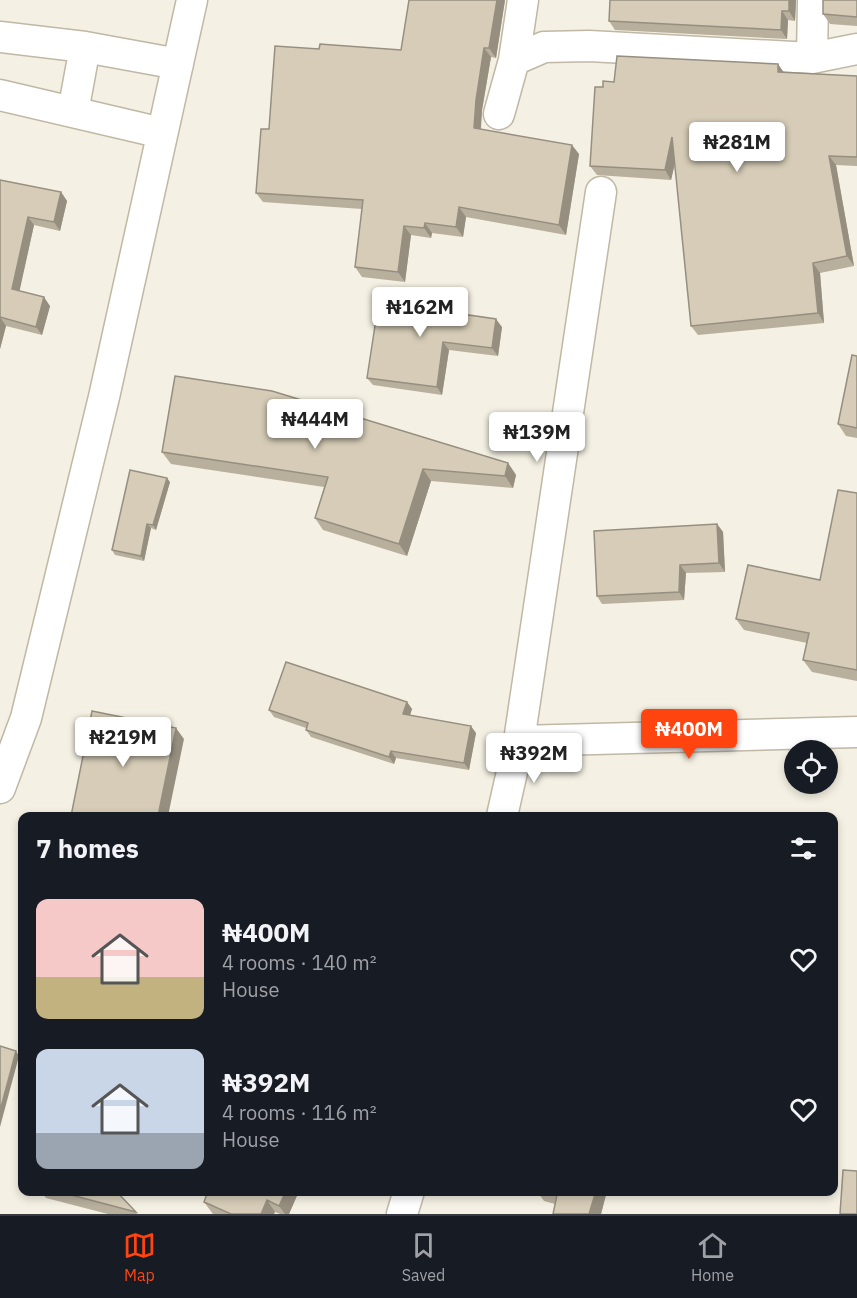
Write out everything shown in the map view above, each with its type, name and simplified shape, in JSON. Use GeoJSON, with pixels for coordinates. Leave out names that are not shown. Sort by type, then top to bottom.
{"type":"FeatureCollection","features":[{"type":"Feature","properties":{"kind":"street"},"geometry":{"type":"LineString","coordinates":[[0,788],[26,718],[104,397],[192,0]]}},
{"type":"Feature","properties":{"kind":"street"},"geometry":{"type":"LineString","coordinates":[[500,114],[513,60],[523,0]]}},
{"type":"Feature","properties":{"kind":"street"},"geometry":{"type":"LineString","coordinates":[[812,58],[813,0]]}},
{"type":"Feature","properties":{"kind":"street"},"geometry":{"type":"LineString","coordinates":[[0,37],[85,47],[177,64]]}},
{"type":"Feature","properties":{"kind":"street"},"geometry":{"type":"LineString","coordinates":[[513,60],[544,47],[588,46],[812,58],[857,49]]}},
{"type":"Feature","properties":{"kind":"street"},"geometry":{"type":"LineString","coordinates":[[73,112],[85,47]]}},
{"type":"Feature","properties":{"kind":"street"},"geometry":{"type":"LineString","coordinates":[[0,95],[162,133]]}},
{"type":"Feature","properties":{"kind":"street"},"geometry":{"type":"LineString","coordinates":[[503,812],[519,741],[602,192]]}},
{"type":"Feature","properties":{"kind":"street"},"geometry":{"type":"LineString","coordinates":[[519,741],[857,732]]}},
{"type":"Feature","properties":{"kind":"street"},"geometry":{"type":"LineString","coordinates":[[402,1214],[407,1196]]}},
{"type":"Feature","properties":{"kind":"building"},"geometry":{"type":"Polygon","coordinates":[[[409,0],[497,0],[489,48],[484,48],[474,128],[572,145],[559,225],[459,207],[456,227],[425,223],[424,228],[404,226],[398,272],[355,267],[363,200],[256,193],[261,129],[269,129],[275,46],[319,49],[320,44],[401,50],[409,0]]]}},
{"type":"Feature","properties":{"kind":"building"},"geometry":{"type":"Polygon","coordinates":[[[610,0],[789,0],[789,11],[782,11],[781,30],[609,21],[610,0]]]}},
{"type":"Feature","properties":{"kind":"building"},"geometry":{"type":"Polygon","coordinates":[[[823,0],[857,0],[857,17],[823,14],[823,0]]]}},
{"type":"Feature","properties":{"kind":"building"},"geometry":{"type":"Polygon","coordinates":[[[617,56],[778,64],[778,72],[857,76],[857,157],[829,156],[847,256],[813,263],[818,313],[691,326],[672,137],[665,170],[590,166],[595,87],[603,87],[603,81],[614,82],[617,56]]]}},
{"type":"Feature","properties":{"kind":"building"},"geometry":{"type":"Polygon","coordinates":[[[0,180],[61,192],[54,222],[28,217],[12,289],[44,297],[36,327],[0,317],[0,180]]]}},
{"type":"Feature","properties":{"kind":"building"},"geometry":{"type":"Polygon","coordinates":[[[380,293],[449,302],[448,312],[496,319],[492,348],[443,342],[437,387],[367,378],[380,293]]]}},
{"type":"Feature","properties":{"kind":"building"},"geometry":{"type":"Polygon","coordinates":[[[852,355],[857,356],[857,428],[838,424],[852,355]]]}},
{"type":"Feature","properties":{"kind":"building"},"geometry":{"type":"Polygon","coordinates":[[[175,376],[272,391],[508,463],[505,476],[423,469],[399,544],[315,518],[328,477],[162,452],[175,376]]]}},
{"type":"Feature","properties":{"kind":"building"},"geometry":{"type":"Polygon","coordinates":[[[130,470],[167,478],[153,525],[147,524],[141,556],[112,550],[130,470]]]}},
{"type":"Feature","properties":{"kind":"building"},"geometry":{"type":"Polygon","coordinates":[[[838,490],[857,493],[857,670],[803,660],[809,633],[736,619],[748,565],[820,580],[838,490]]]}},
{"type":"Feature","properties":{"kind":"building"},"geometry":{"type":"Polygon","coordinates":[[[717,524],[719,563],[680,565],[679,592],[597,596],[594,531],[717,524]]]}},
{"type":"Feature","properties":{"kind":"building"},"geometry":{"type":"Polygon","coordinates":[[[286,662],[407,702],[403,714],[471,726],[464,763],[391,751],[389,757],[306,730],[308,723],[269,710],[286,662]]]}},
{"type":"Feature","properties":{"kind":"building"},"geometry":{"type":"Polygon","coordinates":[[[92,711],[176,728],[159,812],[72,812],[92,711]]]}},
{"type":"Feature","properties":{"kind":"building"},"geometry":{"type":"Polygon","coordinates":[[[0,1046],[16,1051],[0,1111],[0,1046]]]}},
{"type":"Feature","properties":{"kind":"building"},"geometry":{"type":"Polygon","coordinates":[[[843,1170],[857,1171],[857,1214],[840,1214],[843,1170]]]}},
{"type":"Feature","properties":{"kind":"building"},"geometry":{"type":"Polygon","coordinates":[[[75,1196],[121,1196],[136,1212],[75,1196]]]}},
{"type":"Feature","properties":{"kind":"building"},"geometry":{"type":"Polygon","coordinates":[[[206,1196],[284,1196],[279,1206],[267,1200],[261,1214],[231,1214],[204,1202],[206,1196]]]}},
{"type":"Feature","properties":{"kind":"building"},"geometry":{"type":"Polygon","coordinates":[[[557,1196],[594,1196],[589,1214],[553,1214],[557,1196]]]}}]}
